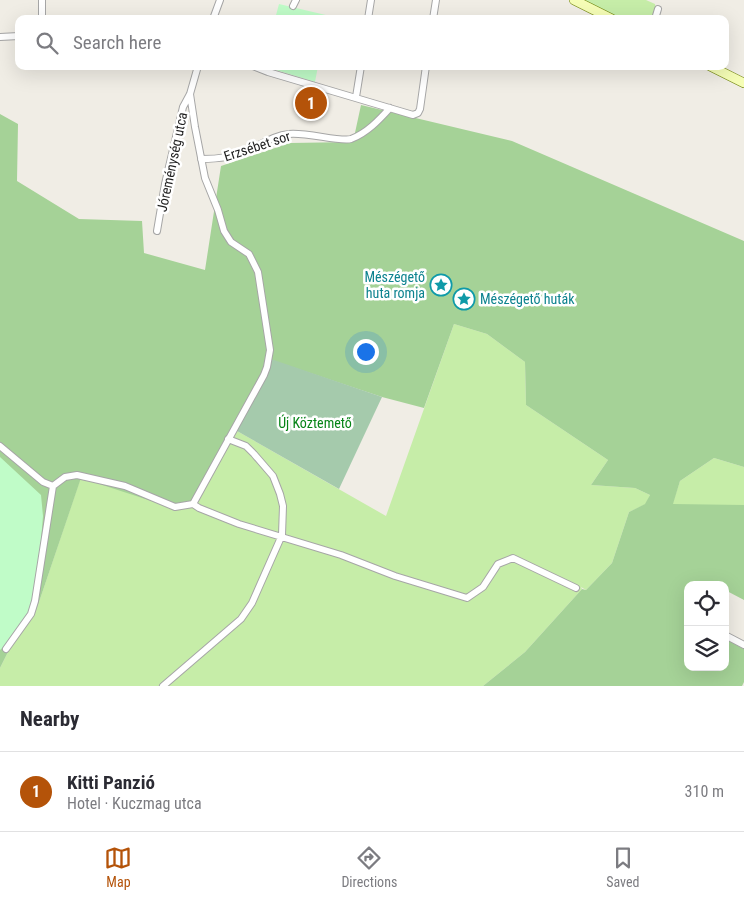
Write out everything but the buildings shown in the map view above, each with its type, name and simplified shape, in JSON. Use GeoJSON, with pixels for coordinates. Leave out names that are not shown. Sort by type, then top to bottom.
{"type":"FeatureCollection","features":[{"type":"Feature","properties":{"kind":"main road"},"geometry":{"type":"LineString","coordinates":[[574,0],[604,15]]}},
{"type":"Feature","properties":{"kind":"main road"},"geometry":{"type":"LineString","coordinates":[[718,70],[744,83]]}},
{"type":"Feature","properties":{"kind":"street"},"geometry":{"type":"LineString","coordinates":[[42,0],[42,15]]}},
{"type":"Feature","properties":{"kind":"street"},"geometry":{"type":"LineString","coordinates":[[215,15],[220,0]]}},
{"type":"Feature","properties":{"kind":"street"},"geometry":{"type":"LineString","coordinates":[[369,15],[372,0]]}},
{"type":"Feature","properties":{"kind":"street"},"geometry":{"type":"LineString","coordinates":[[434,15],[436,0]]}},
{"type":"Feature","properties":{"kind":"street"},"geometry":{"type":"LineString","coordinates":[[656,15],[658,9]]}},
{"type":"Feature","properties":{"kind":"street"},"geometry":{"type":"LineString","coordinates":[[0,37],[15,36]]}},
{"type":"Feature","properties":{"kind":"street","name":"Jóreménység utca"},"geometry":{"type":"LineString","coordinates":[[157,231],[165,184],[183,107],[190,94],[197,70]]}},
{"type":"Feature","properties":{"kind":"street"},"geometry":{"type":"LineString","coordinates":[[263,70],[413,115],[418,113],[425,70]]}},
{"type":"Feature","properties":{"kind":"street"},"geometry":{"type":"LineString","coordinates":[[356,97],[360,70]]}},
{"type":"Feature","properties":{"kind":"street"},"geometry":{"type":"LineString","coordinates":[[190,94],[205,178],[224,230],[231,242],[249,254],[258,272],[270,350],[267,366],[244,413],[228,438],[193,504]]}},
{"type":"Feature","properties":{"kind":"street","name":"Erzsébet sor"},"geometry":{"type":"LineString","coordinates":[[201,159],[222,159],[245,152],[287,134],[301,133],[349,140],[370,128],[390,108]]}},
{"type":"Feature","properties":{"kind":"street"},"geometry":{"type":"LineString","coordinates":[[163,686],[241,619],[252,603],[282,536],[283,506],[273,476],[246,446],[228,438]]}},
{"type":"Feature","properties":{"kind":"street"},"geometry":{"type":"LineString","coordinates":[[0,446],[44,482],[53,486]]}},
{"type":"Feature","properties":{"kind":"street"},"geometry":{"type":"LineString","coordinates":[[6,649],[31,614],[35,601],[53,486],[65,477],[77,475],[125,486],[175,507],[193,504],[239,524],[341,555],[395,576],[467,598],[483,587],[498,564],[513,558],[576,588]]}},
{"type":"Feature","properties":{"kind":"street"},"geometry":{"type":"LineString","coordinates":[[729,636],[744,645]]}},
{"type":"Feature","properties":{"kind":"green space"},"geometry":{"type":"Polygon","coordinates":[[[581,0],[646,0],[655,4],[657,15],[646,15],[612,15],[581,0]]]}},
{"type":"Feature","properties":{"kind":"green space"},"geometry":{"type":"Polygon","coordinates":[[[279,4],[326,15],[276,15],[279,4]]]}},
{"type":"Feature","properties":{"kind":"green space"},"geometry":{"type":"Polygon","coordinates":[[[276,70],[317,70],[315,82],[276,70]]]}},
{"type":"Feature","properties":{"kind":"green space"},"geometry":{"type":"Polygon","coordinates":[[[361,105],[512,141],[744,241],[744,467],[714,458],[680,481],[673,504],[744,505],[744,600],[729,592],[729,581],[684,581],[684,671],[729,671],[729,641],[744,649],[744,682],[742,686],[483,686],[525,652],[582,589],[586,590],[612,563],[629,512],[645,504],[650,495],[635,488],[591,485],[608,460],[526,405],[525,362],[487,334],[454,324],[424,408],[382,397],[271,360],[237,431],[198,500],[179,510],[81,478],[36,611],[8,652],[0,668],[0,114],[18,124],[17,181],[79,219],[142,221],[144,253],[205,270],[221,166],[290,143],[353,142],[361,105]]]}},
{"type":"Feature","properties":{"kind":"green space"},"geometry":{"type":"Polygon","coordinates":[[[454,324],[487,334],[525,362],[526,405],[608,460],[591,485],[635,488],[650,495],[646,504],[629,512],[612,563],[586,590],[581,587],[582,589],[525,652],[483,686],[0,686],[0,668],[8,652],[36,611],[81,477],[198,500],[237,431],[386,516],[454,324]]]}},
{"type":"Feature","properties":{"kind":"green space","name":"Új Köztemető"},"geometry":{"type":"Polygon","coordinates":[[[271,359],[382,397],[339,489],[237,431],[271,359]]]}},
{"type":"Feature","properties":{"kind":"green space"},"geometry":{"type":"Polygon","coordinates":[[[0,457],[41,495],[43,516],[38,578],[28,624],[0,650],[0,457]]]}},
{"type":"Feature","properties":{"kind":"green space"},"geometry":{"type":"Polygon","coordinates":[[[714,458],[744,467],[744,505],[672,505],[680,481],[714,458]]]}},
{"type":"Feature","properties":{"kind":"place","name":"Kitti Panzió"},"geometry":{"type":"Point","coordinates":[311,103]}},
{"type":"Feature","properties":{"kind":"place","name":"Mészégető huta romja"},"geometry":{"type":"Point","coordinates":[441,285]}},
{"type":"Feature","properties":{"kind":"place","name":"Mészégető huták"},"geometry":{"type":"Point","coordinates":[464,299]}}]}
